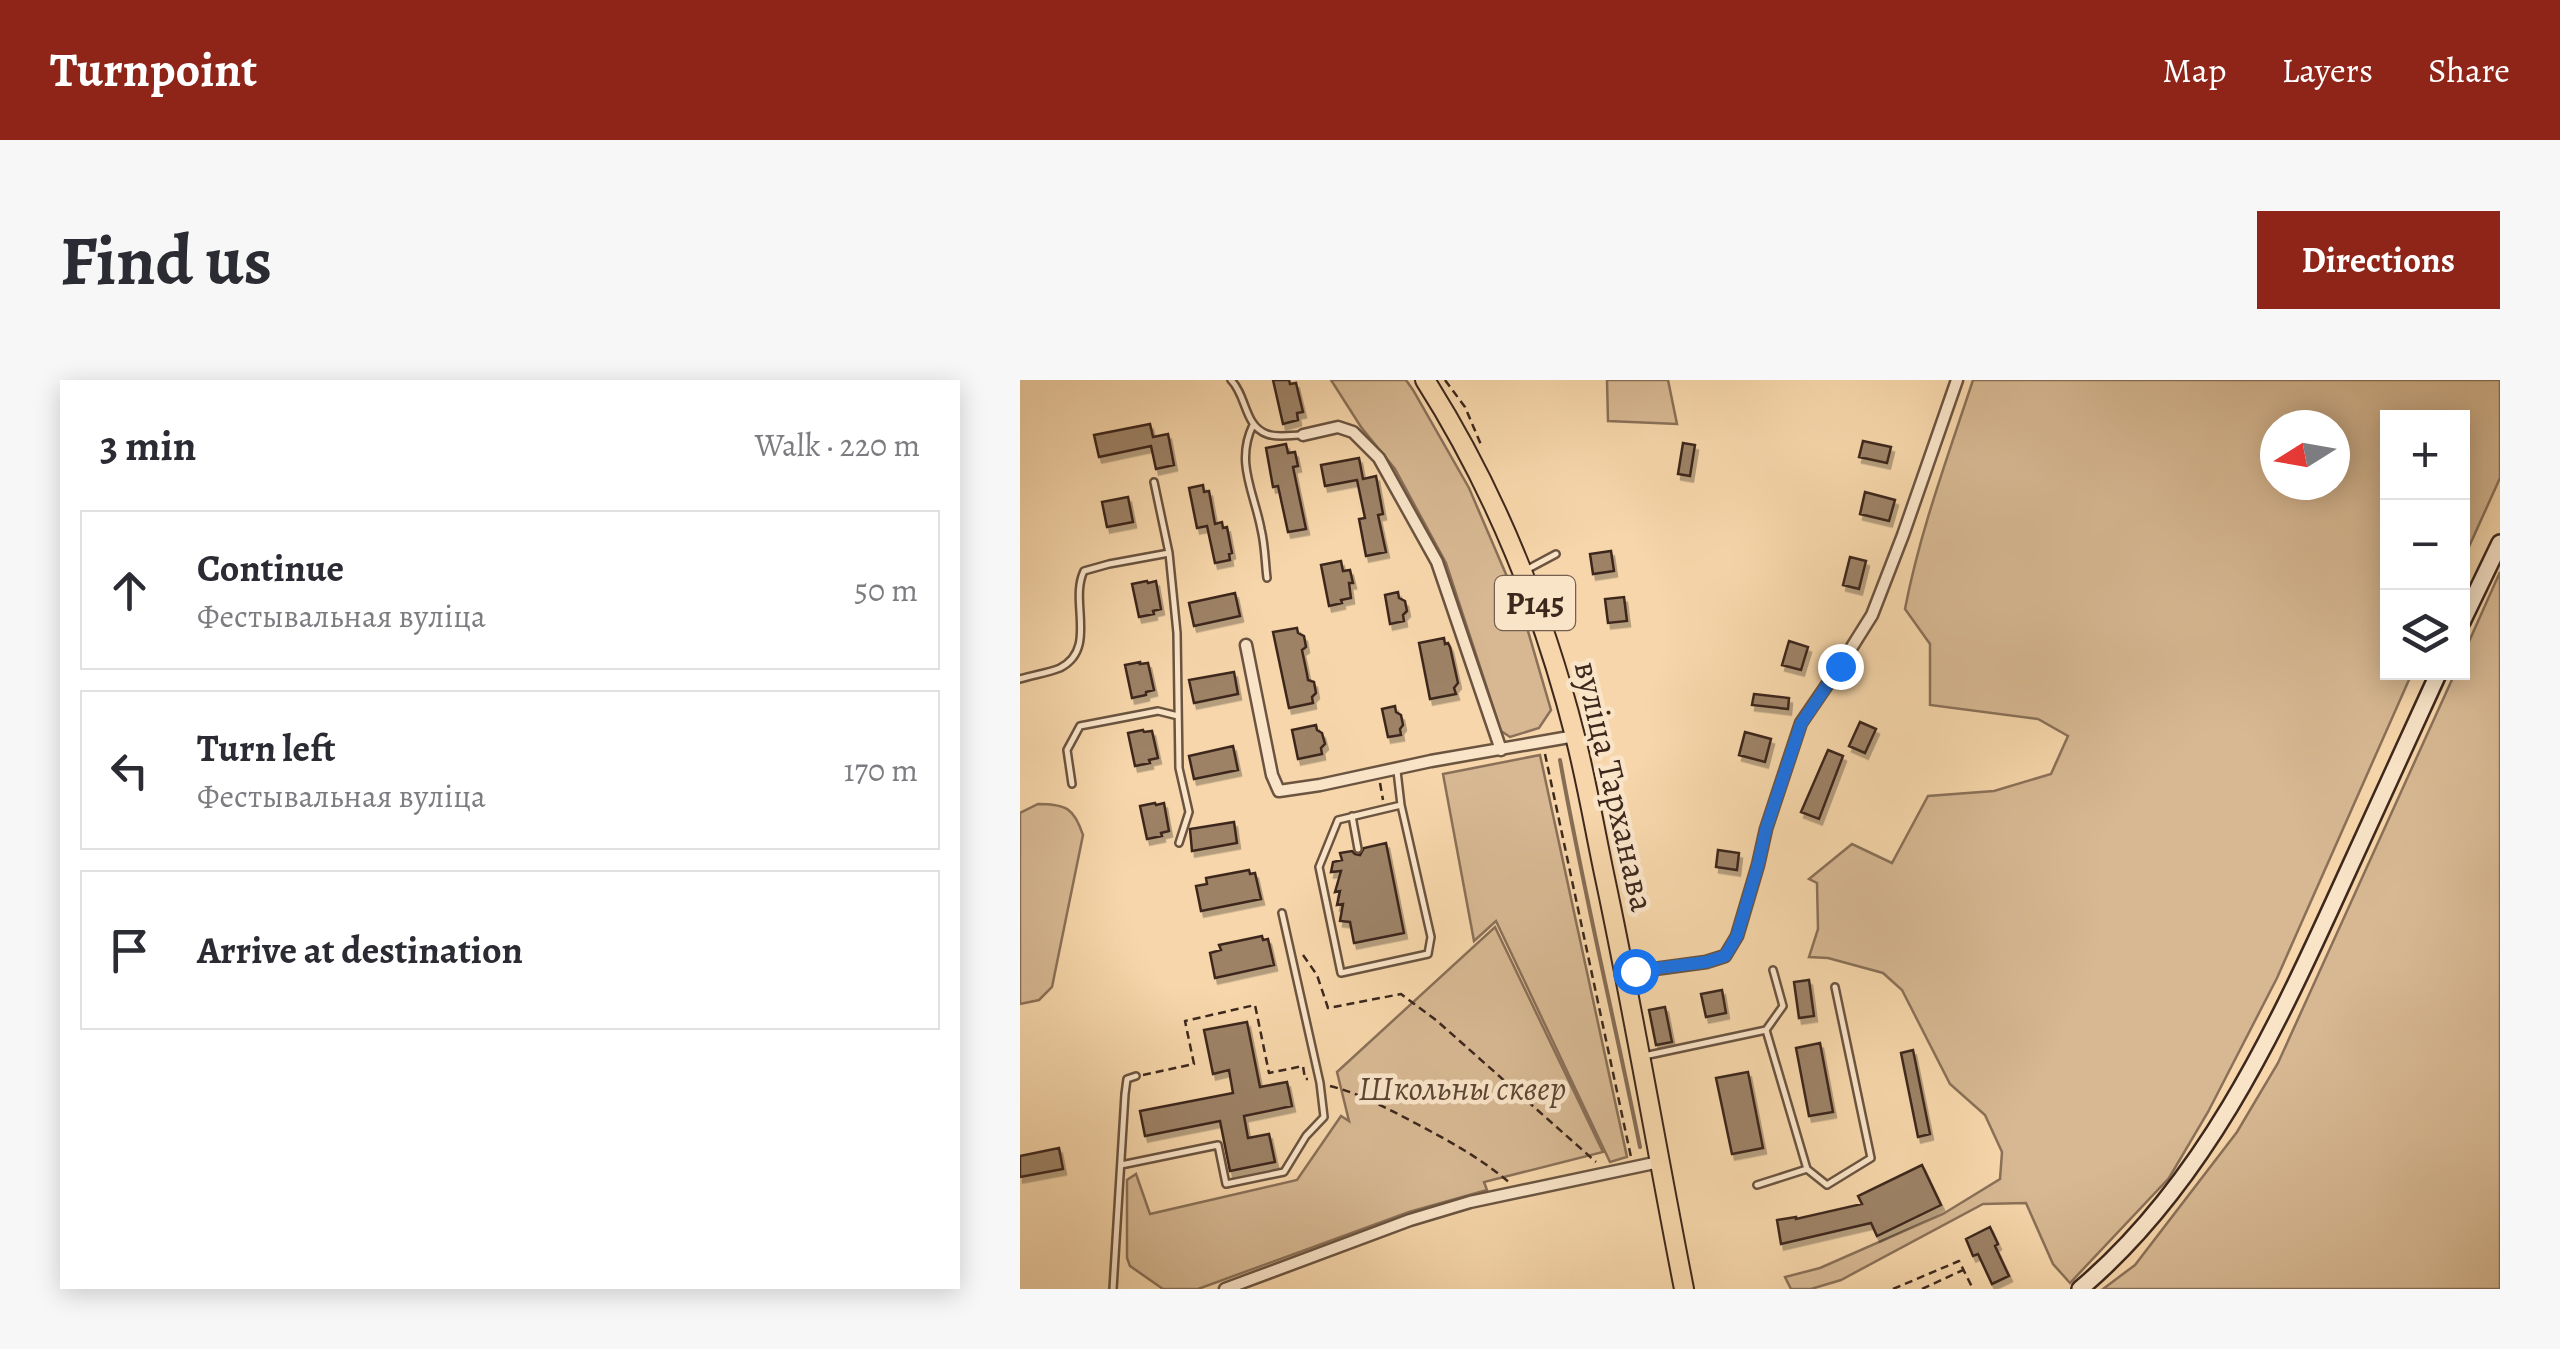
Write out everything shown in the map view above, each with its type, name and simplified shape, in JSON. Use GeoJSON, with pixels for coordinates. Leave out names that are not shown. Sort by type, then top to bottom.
{"type":"FeatureCollection","features":[{"type":"Feature","properties":{"kind":"main road","name":"вуліца Тарханава"},"geometry":{"type":"LineString","coordinates":[[1425,380],[1491,497],[1524,572],[1576,736],[1684,1289]]}},
{"type":"Feature","properties":{"kind":"street"},"geometry":{"type":"LineString","coordinates":[[1625,972],[1725,956],[1737,936],[1766,829],[1801,724],[1872,615],[1957,380]]}},
{"type":"Feature","properties":{"kind":"street"},"geometry":{"type":"LineString","coordinates":[[1303,435],[1338,426],[1353,432],[1378,458],[1437,562],[1502,750]]}},
{"type":"Feature","properties":{"kind":"street"},"geometry":{"type":"LineString","coordinates":[[2470,605],[2500,543]]}},
{"type":"Feature","properties":{"kind":"street"},"geometry":{"type":"LineString","coordinates":[[1246,645],[1278,791],[1576,736]]}},
{"type":"Feature","properties":{"kind":"street"},"geometry":{"type":"LineString","coordinates":[[2080,1289],[2163,1204],[2226,1115],[2300,977],[2436,680]]}},
{"type":"Feature","properties":{"kind":"street"},"geometry":{"type":"LineString","coordinates":[[1225,1289],[1410,1220],[1470,1202],[1660,1162]]}},
{"type":"Feature","properties":{"kind":"lane"},"geometry":{"type":"LineString","coordinates":[[1232,380],[1239,388],[1253,426],[1269,436],[1303,435]]}},
{"type":"Feature","properties":{"kind":"lane"},"geometry":{"type":"LineString","coordinates":[[1253,426],[1245,442],[1246,470],[1262,531],[1267,578]]}},
{"type":"Feature","properties":{"kind":"lane"},"geometry":{"type":"LineString","coordinates":[[1154,482],[1169,553],[1176,632],[1178,768],[1189,812],[1179,843]]}},
{"type":"Feature","properties":{"kind":"lane"},"geometry":{"type":"LineString","coordinates":[[1020,678],[1060,668],[1074,656],[1081,641],[1078,583],[1084,571],[1169,553]]}},
{"type":"Feature","properties":{"kind":"lane"},"geometry":{"type":"LineString","coordinates":[[1524,572],[1556,554]]}},
{"type":"Feature","properties":{"kind":"lane"},"geometry":{"type":"LineString","coordinates":[[1072,784],[1067,750],[1080,726],[1158,711],[1178,716]]}},
{"type":"Feature","properties":{"kind":"lane"},"geometry":{"type":"LineString","coordinates":[[1397,768],[1401,805],[1431,937],[1428,954],[1341,973],[1318,866],[1338,820],[1401,805]]}},
{"type":"Feature","properties":{"kind":"lane"},"geometry":{"type":"LineString","coordinates":[[1352,816],[1358,849]]}},
{"type":"Feature","properties":{"kind":"lane"},"geometry":{"type":"LineString","coordinates":[[1121,1166],[1218,1145],[1226,1184],[1284,1172],[1306,1136],[1324,1117],[1282,914]]}},
{"type":"Feature","properties":{"kind":"lane"},"geometry":{"type":"LineString","coordinates":[[1641,1056],[1766,1030],[1783,1006],[1774,970]]}},
{"type":"Feature","properties":{"kind":"lane"},"geometry":{"type":"LineString","coordinates":[[1766,1030],[1807,1168],[1828,1185],[1871,1158],[1835,987]]}},
{"type":"Feature","properties":{"kind":"lane"},"geometry":{"type":"LineString","coordinates":[[1113,1289],[1127,1079],[1136,1076]]}},
{"type":"Feature","properties":{"kind":"lane"},"geometry":{"type":"LineString","coordinates":[[1758,1185],[1807,1168]]}},
{"type":"Feature","properties":{"kind":"path"},"geometry":{"type":"LineString","coordinates":[[1542,742],[1633,1168]]}},
{"type":"Feature","properties":{"kind":"path"},"geometry":{"type":"LineString","coordinates":[[1378,772],[1385,809]]}},
{"type":"Feature","properties":{"kind":"path"},"geometry":{"type":"LineString","coordinates":[[1293,952],[1302,955],[1317,975],[1328,1008],[1401,994],[1436,1020],[1591,1159],[1616,1172]]}},
{"type":"Feature","properties":{"kind":"path"},"geometry":{"type":"LineString","coordinates":[[1893,1289],[1959,1261],[1974,1289]]}},
{"type":"Feature","properties":{"kind":"path"},"geometry":{"type":"LineString","coordinates":[[1922,1289],[1965,1269]]}},
{"type":"Feature","properties":{"kind":"green space"},"geometry":{"type":"Polygon","coordinates":[[[1331,380],[1406,380],[1413,390],[1469,488],[1523,614],[1551,710],[1539,728],[1510,737],[1501,731],[1446,563],[1395,469],[1361,427],[1331,380]]]}},
{"type":"Feature","properties":{"kind":"green space"},"geometry":{"type":"Polygon","coordinates":[[[1607,380],[1668,380],[1677,424],[1608,421],[1607,380]]]}},
{"type":"Feature","properties":{"kind":"green space"},"geometry":{"type":"Polygon","coordinates":[[[1973,380],[2500,380],[2500,478],[2470,544],[2470,410],[2380,410],[2380,680],[2409,680],[2277,978],[2169,1178],[2070,1283],[2053,1264],[2026,1203],[1983,1204],[1841,1280],[1811,1289],[1791,1289],[1785,1277],[1820,1268],[1943,1214],[2000,1179],[2002,1152],[1985,1115],[1950,1084],[1902,990],[1883,973],[1828,958],[1809,957],[1818,929],[1817,883],[1809,879],[1852,844],[1892,863],[1928,796],[1994,791],[2051,774],[2068,736],[2038,719],[1930,705],[1930,644],[1905,609],[1927,522],[1973,380]]]}},
{"type":"Feature","properties":{"kind":"green space"},"geometry":{"type":"Polygon","coordinates":[[[2500,572],[2500,1289],[2103,1289],[2135,1265],[2237,1132],[2278,1063],[2452,680],[2470,680],[2470,639],[2500,572]]]}},
{"type":"Feature","properties":{"kind":"green space"},"geometry":{"type":"Polygon","coordinates":[[[1540,755],[1627,1157],[1610,1162],[1496,921],[1474,941],[1443,774],[1540,755]]]}},
{"type":"Feature","properties":{"kind":"green space"},"geometry":{"type":"Polygon","coordinates":[[[1038,804],[1068,809],[1083,835],[1052,987],[1039,1000],[1020,1004],[1020,813],[1038,804]]]}},
{"type":"Feature","properties":{"kind":"green space","name":"Школьны сквер"},"geometry":{"type":"Polygon","coordinates":[[[1495,927],[1603,1152],[1484,1182],[1487,1190],[1409,1212],[1198,1289],[1163,1289],[1130,1266],[1127,1180],[1136,1174],[1150,1214],[1297,1180],[1341,1116],[1349,1121],[1337,1072],[1495,927]]]}},
{"type":"Feature","properties":{"kind":"building"},"geometry":{"type":"Polygon","coordinates":[[[1273,380],[1296,383],[1303,412],[1297,413],[1298,420],[1283,424],[1273,380]]]}},
{"type":"Feature","properties":{"kind":"building"},"geometry":{"type":"Polygon","coordinates":[[[1150,424],[1153,437],[1168,434],[1174,465],[1156,469],[1151,446],[1099,457],[1094,435],[1150,424]]]}},
{"type":"Feature","properties":{"kind":"building"},"geometry":{"type":"Polygon","coordinates":[[[1863,441],[1891,447],[1887,463],[1859,457],[1863,441]]]}},
{"type":"Feature","properties":{"kind":"building"},"geometry":{"type":"Polygon","coordinates":[[[1683,443],[1695,445],[1690,476],[1678,474],[1683,443]]]}},
{"type":"Feature","properties":{"kind":"building"},"geometry":{"type":"Polygon","coordinates":[[[1286,444],[1288,453],[1295,452],[1298,466],[1293,467],[1306,529],[1288,532],[1278,486],[1273,487],[1266,448],[1286,444]]]}},
{"type":"Feature","properties":{"kind":"building"},"geometry":{"type":"Polygon","coordinates":[[[1359,458],[1363,479],[1376,476],[1383,514],[1378,515],[1386,552],[1366,556],[1359,519],[1365,518],[1357,480],[1325,486],[1321,465],[1359,458]]]}},
{"type":"Feature","properties":{"kind":"building"},"geometry":{"type":"Polygon","coordinates":[[[1203,485],[1204,492],[1209,491],[1215,524],[1222,522],[1223,528],[1227,527],[1230,560],[1215,563],[1207,526],[1197,528],[1189,488],[1203,485]]]}},
{"type":"Feature","properties":{"kind":"building"},"geometry":{"type":"Polygon","coordinates":[[[1865,492],[1895,500],[1889,521],[1860,514],[1865,492]]]}},
{"type":"Feature","properties":{"kind":"building"},"geometry":{"type":"Polygon","coordinates":[[[1128,497],[1133,522],[1107,527],[1102,502],[1128,497]]]}},
{"type":"Feature","properties":{"kind":"building"},"geometry":{"type":"Polygon","coordinates":[[[1611,551],[1614,571],[1593,574],[1590,554],[1611,551]]]}},
{"type":"Feature","properties":{"kind":"building"},"geometry":{"type":"Polygon","coordinates":[[[1850,557],[1866,561],[1859,589],[1843,585],[1850,557]]]}},
{"type":"Feature","properties":{"kind":"building"},"geometry":{"type":"Polygon","coordinates":[[[1341,561],[1343,571],[1350,570],[1351,598],[1329,606],[1321,565],[1341,561]]]}},
{"type":"Feature","properties":{"kind":"building"},"geometry":{"type":"Polygon","coordinates":[[[1156,581],[1161,609],[1139,617],[1132,584],[1156,581]]]}},
{"type":"Feature","properties":{"kind":"building"},"geometry":{"type":"Polygon","coordinates":[[[1398,592],[1407,611],[1404,621],[1390,624],[1385,595],[1398,592]]]}},
{"type":"Feature","properties":{"kind":"building"},"geometry":{"type":"Polygon","coordinates":[[[1235,593],[1240,616],[1194,626],[1189,603],[1235,593]]]}},
{"type":"Feature","properties":{"kind":"building"},"geometry":{"type":"Polygon","coordinates":[[[1624,597],[1627,621],[1608,623],[1605,599],[1624,597]]]}},
{"type":"Feature","properties":{"kind":"building"},"geometry":{"type":"Polygon","coordinates":[[[1297,628],[1304,636],[1306,647],[1302,650],[1308,680],[1314,682],[1316,693],[1313,703],[1289,708],[1273,632],[1297,628]]]}},
{"type":"Feature","properties":{"kind":"building"},"geometry":{"type":"Polygon","coordinates":[[[1444,638],[1450,647],[1458,683],[1454,688],[1456,694],[1430,699],[1419,643],[1444,638]]]}},
{"type":"Feature","properties":{"kind":"building"},"geometry":{"type":"Polygon","coordinates":[[[1789,641],[1808,647],[1801,670],[1782,665],[1789,641]]]}},
{"type":"Feature","properties":{"kind":"building"},"geometry":{"type":"Polygon","coordinates":[[[1148,663],[1154,690],[1132,698],[1125,665],[1148,663]]]}},
{"type":"Feature","properties":{"kind":"building"},"geometry":{"type":"Polygon","coordinates":[[[1234,672],[1238,694],[1194,703],[1189,680],[1234,672]]]}},
{"type":"Feature","properties":{"kind":"building"},"geometry":{"type":"Polygon","coordinates":[[[1754,694],[1789,698],[1788,709],[1752,705],[1754,694]]]}},
{"type":"Feature","properties":{"kind":"building"},"geometry":{"type":"Polygon","coordinates":[[[1395,706],[1401,715],[1401,735],[1388,737],[1382,709],[1395,706]]]}},
{"type":"Feature","properties":{"kind":"building"},"geometry":{"type":"Polygon","coordinates":[[[1860,722],[1876,729],[1865,753],[1849,746],[1860,722]]]}},
{"type":"Feature","properties":{"kind":"building"},"geometry":{"type":"Polygon","coordinates":[[[1316,725],[1325,744],[1322,754],[1298,759],[1292,730],[1316,725]]]}},
{"type":"Feature","properties":{"kind":"building"},"geometry":{"type":"Polygon","coordinates":[[[1152,731],[1158,758],[1135,766],[1128,733],[1152,731]]]}},
{"type":"Feature","properties":{"kind":"building"},"geometry":{"type":"Polygon","coordinates":[[[1745,732],[1771,739],[1765,762],[1739,755],[1745,732]]]}},
{"type":"Feature","properties":{"kind":"building"},"geometry":{"type":"Polygon","coordinates":[[[1233,746],[1238,770],[1194,779],[1189,756],[1233,746]]]}},
{"type":"Feature","properties":{"kind":"building"},"geometry":{"type":"Polygon","coordinates":[[[1828,750],[1843,756],[1819,819],[1801,812],[1828,750]]]}},
{"type":"Feature","properties":{"kind":"building"},"geometry":{"type":"Polygon","coordinates":[[[1164,803],[1169,831],[1147,839],[1140,806],[1164,803]]]}},
{"type":"Feature","properties":{"kind":"building"},"geometry":{"type":"Polygon","coordinates":[[[1234,822],[1237,843],[1192,851],[1190,829],[1234,822]]]}},
{"type":"Feature","properties":{"kind":"building"},"geometry":{"type":"Polygon","coordinates":[[[1386,843],[1404,933],[1354,943],[1350,922],[1340,921],[1343,904],[1337,905],[1340,891],[1335,892],[1341,871],[1331,872],[1333,862],[1342,860],[1340,853],[1352,851],[1360,855],[1364,848],[1386,843]]]}},
{"type":"Feature","properties":{"kind":"building"},"geometry":{"type":"Polygon","coordinates":[[[1718,850],[1739,853],[1737,870],[1716,867],[1718,850]]]}},
{"type":"Feature","properties":{"kind":"building"},"geometry":{"type":"Polygon","coordinates":[[[1249,870],[1250,874],[1255,873],[1261,899],[1201,911],[1196,886],[1207,884],[1206,878],[1249,870]]]}},
{"type":"Feature","properties":{"kind":"building"},"geometry":{"type":"Polygon","coordinates":[[[1262,936],[1263,940],[1268,939],[1274,965],[1215,978],[1210,953],[1221,950],[1219,945],[1262,936]]]}},
{"type":"Feature","properties":{"kind":"building"},"geometry":{"type":"Polygon","coordinates":[[[1809,980],[1814,1016],[1799,1018],[1794,982],[1809,980]]]}},
{"type":"Feature","properties":{"kind":"building"},"geometry":{"type":"Polygon","coordinates":[[[1722,990],[1726,1013],[1706,1017],[1701,994],[1722,990]]]}},
{"type":"Feature","properties":{"kind":"building"},"geometry":{"type":"Polygon","coordinates":[[[1665,1007],[1672,1042],[1656,1045],[1649,1010],[1665,1007]]]}},
{"type":"Feature","properties":{"kind":"building"},"geometry":{"type":"Polygon","coordinates":[[[1247,1022],[1260,1087],[1287,1082],[1292,1106],[1244,1116],[1248,1138],[1269,1134],[1275,1162],[1230,1171],[1220,1121],[1145,1136],[1140,1111],[1233,1093],[1229,1070],[1213,1074],[1204,1030],[1247,1022]]]}},
{"type":"Feature","properties":{"kind":"building"},"geometry":{"type":"Polygon","coordinates":[[[1820,1043],[1833,1112],[1809,1116],[1796,1048],[1820,1043]]]}},
{"type":"Feature","properties":{"kind":"building"},"geometry":{"type":"Polygon","coordinates":[[[1913,1050],[1930,1134],[1918,1137],[1901,1053],[1913,1050]]]}},
{"type":"Feature","properties":{"kind":"building"},"geometry":{"type":"Polygon","coordinates":[[[1748,1072],[1763,1148],[1732,1154],[1716,1078],[1748,1072]]]}},
{"type":"Feature","properties":{"kind":"building"},"geometry":{"type":"Polygon","coordinates":[[[1059,1148],[1063,1169],[1020,1177],[1020,1156],[1059,1148]]]}},
{"type":"Feature","properties":{"kind":"building"},"geometry":{"type":"Polygon","coordinates":[[[1922,1165],[1941,1205],[1877,1236],[1871,1223],[1781,1244],[1777,1220],[1862,1204],[1858,1196],[1922,1165]]]}},
{"type":"Feature","properties":{"kind":"building"},"geometry":{"type":"Polygon","coordinates":[[[1990,1227],[2009,1276],[1992,1284],[1966,1239],[1990,1227]]]}},
{"type":"Feature","properties":{"kind":"waterway"},"geometry":{"type":"LineString","coordinates":[[1560,760],[1640,1147]]}},
{"type":"Feature","properties":{"kind":"route"},"geometry":{"type":"LineString","coordinates":[[1635,971],[1725,956],[1737,936],[1766,829],[1801,724],[1840,666]]}}]}
